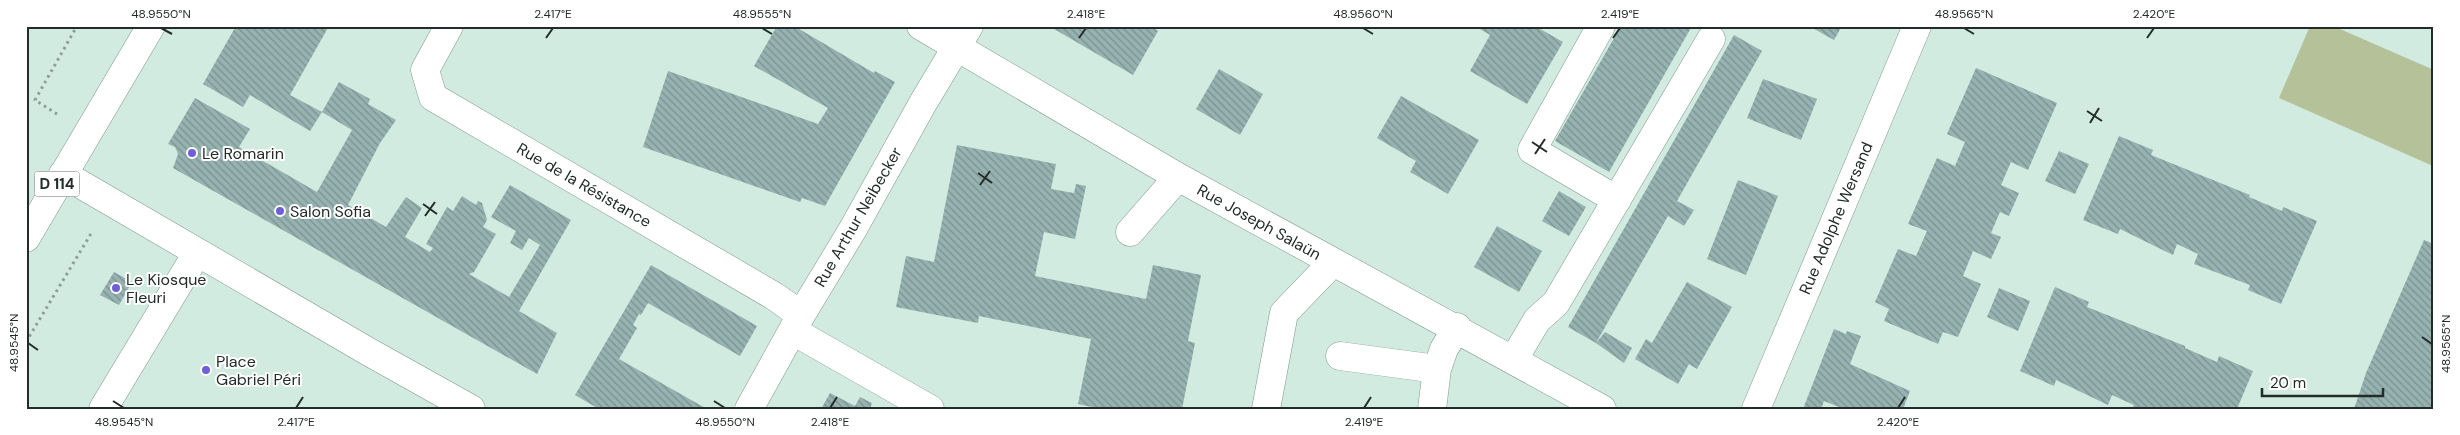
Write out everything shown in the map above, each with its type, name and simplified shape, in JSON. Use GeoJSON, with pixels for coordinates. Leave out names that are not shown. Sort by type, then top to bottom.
{"type":"FeatureCollection","features":[{"type":"Feature","properties":{"kind":"street","name":"D 114"},"geometry":{"type":"LineString","coordinates":[[26,238],[151,26]]}},
{"type":"Feature","properties":{"kind":"street","name":"Rue de la Résistance"},"geometry":{"type":"LineString","coordinates":[[449,26],[426,70],[433,97],[774,296],[797,323],[930,409]]}},
{"type":"Feature","properties":{"kind":"street","name":"Rue Joseph Salaün"},"geometry":{"type":"LineString","coordinates":[[921,26],[963,36],[1178,177],[1514,359],[1571,401],[1602,409]]}},
{"type":"Feature","properties":{"kind":"street"},"geometry":{"type":"LineString","coordinates":[[1601,26],[1532,150],[1617,200]]}},
{"type":"Feature","properties":{"kind":"street","name":"Rue Adolphe Wersand"},"geometry":{"type":"LineString","coordinates":[[1756,409],[1917,26]]}},
{"type":"Feature","properties":{"kind":"street","name":"Rue Arthur Neibecker"},"geometry":{"type":"LineString","coordinates":[[749,409],[853,229],[923,102],[963,36]]}},
{"type":"Feature","properties":{"kind":"street"},"geometry":{"type":"LineString","coordinates":[[1514,359],[1537,320],[1556,303],[1711,39]]}},
{"type":"Feature","properties":{"kind":"street"},"geometry":{"type":"LineString","coordinates":[[63,174],[459,406]]}},
{"type":"Feature","properties":{"kind":"street"},"geometry":{"type":"LineString","coordinates":[[1130,232],[1178,177]]}},
{"type":"Feature","properties":{"kind":"street"},"geometry":{"type":"LineString","coordinates":[[103,409],[197,252]]}},
{"type":"Feature","properties":{"kind":"street"},"geometry":{"type":"LineString","coordinates":[[1266,409],[1284,313],[1333,262]]}},
{"type":"Feature","properties":{"kind":"street"},"geometry":{"type":"LineString","coordinates":[[1432,409],[1437,368],[1444,349],[1457,328]]}},
{"type":"Feature","properties":{"kind":"street"},"geometry":{"type":"LineString","coordinates":[[1340,356],[1437,368]]}},
{"type":"Feature","properties":{"kind":"path"},"geometry":{"type":"LineString","coordinates":[[35,100],[77,26]]}},
{"type":"Feature","properties":{"kind":"path"},"geometry":{"type":"LineString","coordinates":[[26,342],[110,201]]}},
{"type":"Feature","properties":{"kind":"green space"},"geometry":{"type":"Polygon","coordinates":[[[2310,26],[2333,26],[2434,70],[2433,166],[2279,98],[2310,26]]]}},
{"type":"Feature","properties":{"kind":"building"},"geometry":{"type":"Polygon","coordinates":[[[236,26],[329,26],[290,95],[322,112],[310,131],[250,95],[243,107],[203,84],[236,26]]]}},
{"type":"Feature","properties":{"kind":"building"},"geometry":{"type":"Polygon","coordinates":[[[777,26],[794,26],[874,73],[875,71],[895,82],[825,206],[802,198],[800,202],[643,147],[668,71],[818,124],[828,108],[754,66],[777,26]]]}},
{"type":"Feature","properties":{"kind":"building"},"geometry":{"type":"Polygon","coordinates":[[[1049,26],[1151,26],[1158,31],[1133,75],[1049,26]]]}},
{"type":"Feature","properties":{"kind":"building"},"geometry":{"type":"Polygon","coordinates":[[[1475,26],[1535,26],[1563,42],[1527,104],[1470,71],[1490,35],[1475,26]]]}},
{"type":"Feature","properties":{"kind":"building"},"geometry":{"type":"Polygon","coordinates":[[[1621,26],[1692,26],[1609,172],[1555,141],[1621,26]]]}},
{"type":"Feature","properties":{"kind":"building"},"geometry":{"type":"Polygon","coordinates":[[[1809,26],[1842,26],[1834,40],[1809,26]]]}},
{"type":"Feature","properties":{"kind":"building"},"geometry":{"type":"Polygon","coordinates":[[[1734,35],[1762,51],[1677,201],[1694,210],[1684,226],[1668,216],[1596,343],[1568,327],[1734,35]]]}},
{"type":"Feature","properties":{"kind":"building"},"geometry":{"type":"Polygon","coordinates":[[[1976,68],[2057,103],[2028,170],[2011,162],[2001,185],[2019,193],[2009,216],[2000,212],[1991,233],[2001,237],[1991,259],[1973,251],[1963,276],[1981,284],[1958,337],[1943,332],[1938,344],[1884,321],[1889,309],[1875,302],[1898,249],[1916,256],[1927,231],[1908,224],[1937,158],[1955,166],[1965,142],[1947,134],[1976,68]]]}},
{"type":"Feature","properties":{"kind":"building"},"geometry":{"type":"Polygon","coordinates":[[[1219,69],[1263,94],[1240,135],[1196,109],[1219,69]]]}},
{"type":"Feature","properties":{"kind":"building"},"geometry":{"type":"Polygon","coordinates":[[[1763,79],[1817,99],[1801,140],[1747,118],[1763,79]]]}},
{"type":"Feature","properties":{"kind":"building"},"geometry":{"type":"Polygon","coordinates":[[[339,82],[370,99],[368,104],[396,120],[380,143],[348,205],[386,227],[406,197],[422,208],[405,237],[430,252],[433,248],[426,244],[447,207],[453,211],[462,196],[476,205],[478,201],[482,203],[487,220],[483,227],[496,234],[474,272],[469,274],[509,297],[540,245],[529,238],[522,250],[510,243],[516,231],[491,217],[510,185],[571,220],[519,311],[557,333],[537,374],[173,168],[178,154],[175,147],[168,144],[195,98],[250,129],[239,147],[317,192],[352,130],[322,112],[339,82]]]}},
{"type":"Feature","properties":{"kind":"building"},"geometry":{"type":"Polygon","coordinates":[[[1401,96],[1479,140],[1448,194],[1410,172],[1416,161],[1377,138],[1401,96]]]}},
{"type":"Feature","properties":{"kind":"building"},"geometry":{"type":"Polygon","coordinates":[[[2119,136],[2153,150],[2151,155],[2250,195],[2249,197],[2282,211],[2283,207],[2317,221],[2281,304],[2248,290],[2250,285],[2194,264],[2198,254],[2177,244],[2173,255],[2120,229],[2118,234],[2083,220],[2119,136]]]}},
{"type":"Feature","properties":{"kind":"building"},"geometry":{"type":"Polygon","coordinates":[[[957,145],[1056,164],[1051,189],[1074,193],[1076,184],[1086,186],[1075,239],[1044,232],[1035,276],[1146,299],[1153,265],[1201,275],[1188,341],[1195,343],[1182,409],[1101,409],[1078,404],[1091,339],[979,316],[978,323],[896,307],[906,256],[934,262],[957,145]]]}},
{"type":"Feature","properties":{"kind":"building"},"geometry":{"type":"Polygon","coordinates":[[[2059,151],[2089,164],[2075,194],[2045,181],[2059,151]]]}},
{"type":"Feature","properties":{"kind":"building"},"geometry":{"type":"Polygon","coordinates":[[[1738,180],[1778,196],[1746,275],[1707,259],[1738,180]]]}},
{"type":"Feature","properties":{"kind":"building"},"geometry":{"type":"Polygon","coordinates":[[[1559,191],[1586,207],[1569,236],[1542,221],[1559,191]]]}},
{"type":"Feature","properties":{"kind":"building"},"geometry":{"type":"Polygon","coordinates":[[[1497,226],[1542,251],[1519,292],[1474,267],[1497,226]]]}},
{"type":"Feature","properties":{"kind":"building"},"geometry":{"type":"Polygon","coordinates":[[[2424,240],[2434,244],[2434,409],[2354,409],[2366,373],[2424,240]]]}},
{"type":"Feature","properties":{"kind":"building"},"geometry":{"type":"Polygon","coordinates":[[[651,265],[757,326],[740,356],[648,303],[641,315],[639,314],[633,325],[637,328],[619,359],[707,409],[599,409],[575,395],[651,265]]]}},
{"type":"Feature","properties":{"kind":"building","name":"Le Kiosque Fleuri"},"geometry":{"type":"Polygon","coordinates":[[[114,272],[132,282],[119,305],[100,295],[114,272]]]}},
{"type":"Feature","properties":{"kind":"building"},"geometry":{"type":"Polygon","coordinates":[[[1687,282],[1732,307],[1697,369],[1689,364],[1678,384],[1635,359],[1646,339],[1652,343],[1687,282]]]}},
{"type":"Feature","properties":{"kind":"building"},"geometry":{"type":"Polygon","coordinates":[[[2055,287],[2089,302],[2087,307],[2185,346],[2185,348],[2217,362],[2219,356],[2253,371],[2237,409],[2132,409],[2134,405],[2112,395],[2108,405],[2056,380],[2054,386],[2020,371],[2055,287]]]}},
{"type":"Feature","properties":{"kind":"building"},"geometry":{"type":"Polygon","coordinates":[[[1999,288],[2030,301],[2018,331],[1987,317],[1999,288]]]}},
{"type":"Feature","properties":{"kind":"building"},"geometry":{"type":"Polygon","coordinates":[[[1834,329],[1846,334],[1847,331],[1861,336],[1850,364],[1910,391],[1903,409],[1844,409],[1824,401],[1821,409],[1803,409],[1834,329]]]}},
{"type":"Feature","properties":{"kind":"building"},"geometry":{"type":"Polygon","coordinates":[[[1605,332],[1632,348],[1624,363],[1596,343],[1605,332]]]}},
{"type":"Feature","properties":{"kind":"building"},"geometry":{"type":"Polygon","coordinates":[[[830,393],[855,406],[860,397],[872,403],[870,409],[821,409],[830,393]]]}},
{"type":"Feature","properties":{"kind":"place","name":"Le Romarin"},"geometry":{"type":"Point","coordinates":[192,153]}},
{"type":"Feature","properties":{"kind":"place","name":"Salon Sofia"},"geometry":{"type":"Point","coordinates":[280,211]}},
{"type":"Feature","properties":{"kind":"place","name":"Le Kiosque Fleuri"},"geometry":{"type":"Point","coordinates":[116,288]}},
{"type":"Feature","properties":{"kind":"place","name":"Place Gabriel Péri"},"geometry":{"type":"Point","coordinates":[206,370]}}]}
